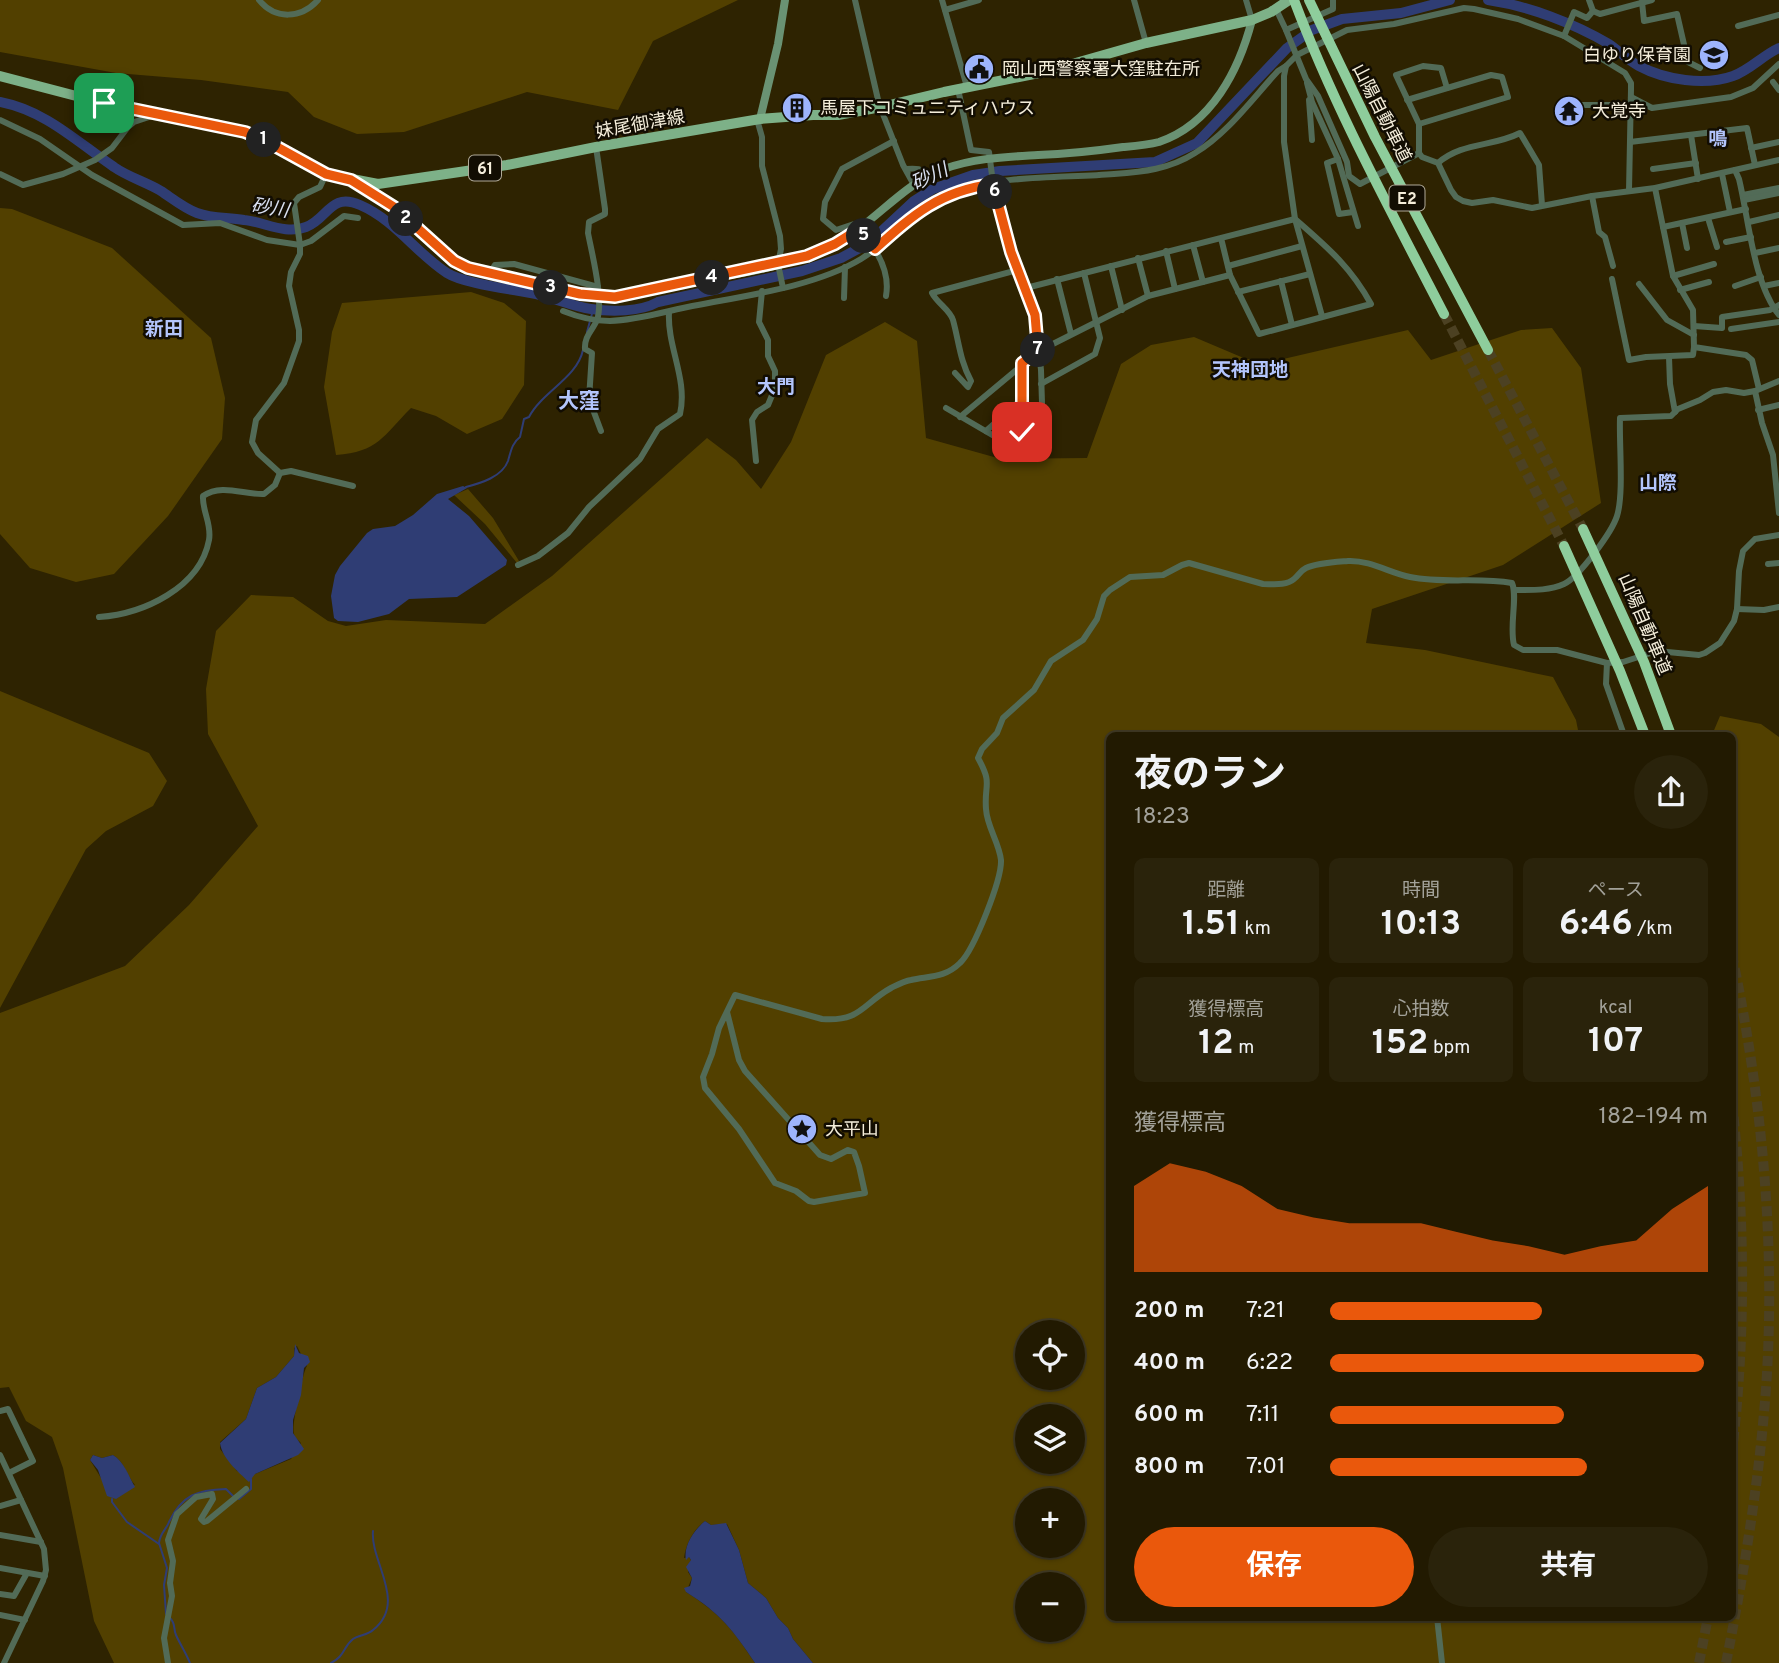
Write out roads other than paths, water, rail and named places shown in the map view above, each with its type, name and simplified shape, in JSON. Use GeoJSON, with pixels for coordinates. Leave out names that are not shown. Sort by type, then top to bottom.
{"type":"FeatureCollection","features":[{"type":"Feature","properties":{"kind":"highway","name":"山陽自動車道"},"geometry":{"type":"LineString","coordinates":[[1292,0],[1357,145],[1444,314]]}},
{"type":"Feature","properties":{"kind":"highway","name":"山陽自動車道"},"geometry":{"type":"LineString","coordinates":[[1309,0],[1328,45],[1374,137],[1488,351]]}},
{"type":"Feature","properties":{"kind":"highway","name":"山陽自動車道"},"geometry":{"type":"LineString","coordinates":[[1583,529],[1644,662],[1670,732]]}},
{"type":"Feature","properties":{"kind":"highway"},"geometry":{"type":"LineString","coordinates":[[1564,546],[1620,671],[1644,732]]}},
{"type":"Feature","properties":{"kind":"main road","name":"妹尾御津線"},"geometry":{"type":"LineString","coordinates":[[0,76],[126,109],[245,132],[326,174],[378,184],[507,165],[760,119],[838,115],[881,107],[1044,72],[1146,43],[1252,20],[1274,4],[1292,0]]}},
{"type":"Feature","properties":{"kind":"street"},"geometry":{"type":"LineString","coordinates":[[258,0],[276,13],[286,16],[302,13],[318,0]]}},
{"type":"Feature","properties":{"kind":"street"},"geometry":{"type":"LineString","coordinates":[[782,287],[778,266],[780,236],[762,166],[762,137],[758,123],[778,44],[780,18],[785,0]]}},
{"type":"Feature","properties":{"kind":"street"},"geometry":{"type":"LineString","coordinates":[[855,0],[881,107],[914,185]]}},
{"type":"Feature","properties":{"kind":"street"},"geometry":{"type":"LineString","coordinates":[[943,0],[962,88],[971,150],[988,151],[1007,237],[1035,315],[1043,437]]}},
{"type":"Feature","properties":{"kind":"street"},"geometry":{"type":"LineString","coordinates":[[945,10],[979,0]]}},
{"type":"Feature","properties":{"kind":"street"},"geometry":{"type":"LineString","coordinates":[[1134,0],[1146,43]]}},
{"type":"Feature","properties":{"kind":"street"},"geometry":{"type":"LineString","coordinates":[[351,180],[394,207],[454,261],[489,274],[598,299],[778,266],[824,250],[860,231],[914,185],[949,167],[1159,142],[1184,130],[1204,114],[1220,94],[1245,45],[1252,20],[1246,0]]}},
{"type":"Feature","properties":{"kind":"street"},"geometry":{"type":"LineString","coordinates":[[1287,32],[1333,9],[1333,0]]}},
{"type":"Feature","properties":{"kind":"street"},"geometry":{"type":"LineString","coordinates":[[1564,36],[1574,12],[1587,19],[1592,11],[1589,0]]}},
{"type":"Feature","properties":{"kind":"street"},"geometry":{"type":"LineString","coordinates":[[1592,11],[1600,14],[1652,0]]}},
{"type":"Feature","properties":{"kind":"street"},"geometry":{"type":"LineString","coordinates":[[1637,2],[1644,21],[1677,14],[1688,62],[1700,68]]}},
{"type":"Feature","properties":{"kind":"street"},"geometry":{"type":"LineString","coordinates":[[1274,4],[1338,159],[1358,226]]}},
{"type":"Feature","properties":{"kind":"street"},"geometry":{"type":"LineString","coordinates":[[564,311],[594,320],[633,319],[782,287],[822,277],[845,267],[875,248],[935,200],[963,189],[993,182],[1146,171],[1178,162],[1220,135],[1278,71],[1297,55],[1347,30],[1394,24],[1464,8],[1518,19],[1564,36],[1626,73],[1631,83],[1629,191]]}},
{"type":"Feature","properties":{"kind":"street"},"geometry":{"type":"LineString","coordinates":[[1738,26],[1779,15]]}},
{"type":"Feature","properties":{"kind":"street"},"geometry":{"type":"LineString","coordinates":[[1581,105],[1630,101],[1652,108],[1731,97],[1752,88],[1779,64]]}},
{"type":"Feature","properties":{"kind":"street"},"geometry":{"type":"LineString","coordinates":[[1286,66],[1284,142],[1295,219],[1322,316]]}},
{"type":"Feature","properties":{"kind":"street"},"geometry":{"type":"LineString","coordinates":[[1447,88],[1441,68],[1423,66],[1396,75],[1419,124],[1419,153],[1422,157],[1438,163],[1451,190],[1463,201],[1493,200],[1532,208],[1592,196],[1655,188],[1779,160]]}},
{"type":"Feature","properties":{"kind":"street"},"geometry":{"type":"LineString","coordinates":[[1407,100],[1491,75],[1502,77],[1508,97],[1419,124]]}},
{"type":"Feature","properties":{"kind":"street"},"geometry":{"type":"LineString","coordinates":[[1306,79],[1318,96],[1347,162],[1349,176],[1360,184],[1419,153]]}},
{"type":"Feature","properties":{"kind":"street"},"geometry":{"type":"LineString","coordinates":[[1773,82],[1779,90]]}},
{"type":"Feature","properties":{"kind":"street"},"geometry":{"type":"LineString","coordinates":[[1309,92],[1311,140]]}},
{"type":"Feature","properties":{"kind":"street"},"geometry":{"type":"LineString","coordinates":[[0,174],[23,185],[45,180],[95,160],[134,122],[157,114]]}},
{"type":"Feature","properties":{"kind":"street"},"geometry":{"type":"LineString","coordinates":[[0,120],[40,139],[78,166],[183,225],[220,223],[267,240],[300,243],[311,241],[344,216],[358,218]]}},
{"type":"Feature","properties":{"kind":"street"},"geometry":{"type":"LineString","coordinates":[[1630,142],[1747,128],[1755,165]]}},
{"type":"Feature","properties":{"kind":"street"},"geometry":{"type":"LineString","coordinates":[[1438,163],[1467,147],[1496,142],[1520,133],[1539,165],[1542,205]]}},
{"type":"Feature","properties":{"kind":"street"},"geometry":{"type":"LineString","coordinates":[[1691,135],[1698,179]]}},
{"type":"Feature","properties":{"kind":"street"},"geometry":{"type":"LineString","coordinates":[[886,296],[887,276],[875,248],[852,224],[836,230],[823,219],[825,202],[842,169],[894,141]]}},
{"type":"Feature","properties":{"kind":"street"},"geometry":{"type":"LineString","coordinates":[[1751,148],[1779,142]]}},
{"type":"Feature","properties":{"kind":"street"},"geometry":{"type":"LineString","coordinates":[[596,147],[605,214],[589,222],[588,233],[598,299],[594,320],[584,344],[585,349],[592,353],[589,399],[601,431]]}},
{"type":"Feature","properties":{"kind":"street"},"geometry":{"type":"LineString","coordinates":[[1338,159],[1327,163],[1339,214],[1353,212]]}},
{"type":"Feature","properties":{"kind":"street"},"geometry":{"type":"LineString","coordinates":[[1653,169],[1696,163]]}},
{"type":"Feature","properties":{"kind":"street"},"geometry":{"type":"LineString","coordinates":[[906,169],[915,168],[928,177]]}},
{"type":"Feature","properties":{"kind":"street"},"geometry":{"type":"LineString","coordinates":[[1735,170],[1744,198],[1761,277],[1779,316]]}},
{"type":"Feature","properties":{"kind":"street"},"geometry":{"type":"LineString","coordinates":[[280,473],[258,453],[251,436],[256,420],[284,383],[299,341],[289,286],[291,272],[300,254],[296,200],[320,187],[326,174]]}},
{"type":"Feature","properties":{"kind":"street"},"geometry":{"type":"LineString","coordinates":[[1722,174],[1730,212]]}},
{"type":"Feature","properties":{"kind":"street"},"geometry":{"type":"LineString","coordinates":[[1612,279],[1629,360],[1693,355],[1693,310],[1673,276],[1655,188]]}},
{"type":"Feature","properties":{"kind":"street"},"geometry":{"type":"LineString","coordinates":[[1744,198],[1779,188]]}},
{"type":"Feature","properties":{"kind":"street"},"geometry":{"type":"LineString","coordinates":[[1744,198],[1779,193]]}},
{"type":"Feature","properties":{"kind":"street"},"geometry":{"type":"LineString","coordinates":[[1592,196],[1599,232],[1605,237],[1613,266]]}},
{"type":"Feature","properties":{"kind":"street"},"geometry":{"type":"LineString","coordinates":[[1663,227],[1746,209]]}},
{"type":"Feature","properties":{"kind":"street"},"geometry":{"type":"LineString","coordinates":[[1749,222],[1779,215]]}},
{"type":"Feature","properties":{"kind":"street"},"geometry":{"type":"LineString","coordinates":[[1708,218],[1717,247]]}},
{"type":"Feature","properties":{"kind":"street"},"geometry":{"type":"LineString","coordinates":[[1026,288],[1295,219]]}},
{"type":"Feature","properties":{"kind":"street"},"geometry":{"type":"LineString","coordinates":[[1222,237],[1230,275],[1259,334],[1371,304],[1356,278],[1336,255],[1295,219]]}},
{"type":"Feature","properties":{"kind":"street"},"geometry":{"type":"LineString","coordinates":[[1682,223],[1687,248]]}},
{"type":"Feature","properties":{"kind":"street"},"geometry":{"type":"LineString","coordinates":[[1726,242],[1751,237]]}},
{"type":"Feature","properties":{"kind":"street"},"geometry":{"type":"LineString","coordinates":[[1193,245],[1203,282]]}},
{"type":"Feature","properties":{"kind":"street"},"geometry":{"type":"LineString","coordinates":[[1227,266],[1302,246]]}},
{"type":"Feature","properties":{"kind":"street"},"geometry":{"type":"LineString","coordinates":[[1755,253],[1779,248]]}},
{"type":"Feature","properties":{"kind":"street"},"geometry":{"type":"LineString","coordinates":[[1166,251],[1175,289]]}},
{"type":"Feature","properties":{"kind":"street"},"geometry":{"type":"LineString","coordinates":[[1138,258],[1148,296]]}},
{"type":"Feature","properties":{"kind":"street"},"geometry":{"type":"LineString","coordinates":[[489,274],[495,265],[514,264],[598,287]]}},
{"type":"Feature","properties":{"kind":"street"},"geometry":{"type":"LineString","coordinates":[[1673,276],[1714,264]]}},
{"type":"Feature","properties":{"kind":"street"},"geometry":{"type":"LineString","coordinates":[[1111,265],[1122,310]]}},
{"type":"Feature","properties":{"kind":"street"},"geometry":{"type":"LineString","coordinates":[[844,298],[845,267]]}},
{"type":"Feature","properties":{"kind":"street"},"geometry":{"type":"LineString","coordinates":[[955,373],[968,387],[971,382],[961,361],[952,317],[939,305],[932,293],[1018,270]]}},
{"type":"Feature","properties":{"kind":"street"},"geometry":{"type":"LineString","coordinates":[[1041,384],[1095,354],[1100,338],[1084,273]]}},
{"type":"Feature","properties":{"kind":"street"},"geometry":{"type":"LineString","coordinates":[[1238,292],[1310,274]]}},
{"type":"Feature","properties":{"kind":"street"},"geometry":{"type":"LineString","coordinates":[[960,417],[1038,351],[1148,296],[1230,275]]}},
{"type":"Feature","properties":{"kind":"street"},"geometry":{"type":"LineString","coordinates":[[1735,286],[1761,277]]}},
{"type":"Feature","properties":{"kind":"street"},"geometry":{"type":"LineString","coordinates":[[1057,279],[1071,334]]}},
{"type":"Feature","properties":{"kind":"street"},"geometry":{"type":"LineString","coordinates":[[1281,281],[1292,324]]}},
{"type":"Feature","properties":{"kind":"street"},"geometry":{"type":"LineString","coordinates":[[1680,290],[1709,282]]}},
{"type":"Feature","properties":{"kind":"street"},"geometry":{"type":"LineString","coordinates":[[1764,286],[1779,282]]}},
{"type":"Feature","properties":{"kind":"street"},"geometry":{"type":"LineString","coordinates":[[1639,284],[1667,320],[1694,335]]}},
{"type":"Feature","properties":{"kind":"street"},"geometry":{"type":"LineString","coordinates":[[756,461],[752,420],[757,412],[768,405],[775,388],[773,366],[768,356],[768,340],[759,322],[762,291]]}},
{"type":"Feature","properties":{"kind":"street"},"geometry":{"type":"LineString","coordinates":[[1694,326],[1722,328],[1722,317],[1776,307]]}},
{"type":"Feature","properties":{"kind":"street"},"geometry":{"type":"LineString","coordinates":[[518,565],[538,556],[568,533],[589,508],[640,458],[658,429],[680,414],[682,390],[668,323],[669,312]]}},
{"type":"Feature","properties":{"kind":"street"},"geometry":{"type":"LineString","coordinates":[[1731,329],[1779,322]]}},
{"type":"Feature","properties":{"kind":"street"},"geometry":{"type":"LineString","coordinates":[[1694,347],[1746,355],[1752,360],[1758,410],[1773,455],[1779,513]]}},
{"type":"Feature","properties":{"kind":"street"},"geometry":{"type":"LineString","coordinates":[[1669,357],[1675,412]]}},
{"type":"Feature","properties":{"kind":"street"},"geometry":{"type":"LineString","coordinates":[[946,408],[1009,444],[1018,441],[1022,432],[1022,363]]}},
{"type":"Feature","properties":{"kind":"street"},"geometry":{"type":"LineString","coordinates":[[1515,590],[1543,590],[1565,583],[1583,567],[1617,517],[1620,494],[1620,418],[1671,416],[1713,392],[1726,390],[1744,393],[1779,381]]}},
{"type":"Feature","properties":{"kind":"street"},"geometry":{"type":"LineString","coordinates":[[986,431],[1022,399]]}},
{"type":"Feature","properties":{"kind":"street"},"geometry":{"type":"LineString","coordinates":[[1758,410],[1779,405]]}},
{"type":"Feature","properties":{"kind":"street"},"geometry":{"type":"LineString","coordinates":[[280,473],[291,471],[353,486]]}},
{"type":"Feature","properties":{"kind":"street"},"geometry":{"type":"LineString","coordinates":[[99,617],[130,612],[173,591],[188,579],[205,556],[210,538],[203,496],[209,492],[229,489],[264,494],[275,485],[280,473]]}},
{"type":"Feature","properties":{"kind":"street"},"geometry":{"type":"LineString","coordinates":[[727,1012],[739,1060],[745,1071],[820,1155],[831,1159],[848,1150],[854,1152],[865,1193],[814,1202],[775,1183],[739,1129],[705,1088],[703,1077],[719,1028],[735,995],[822,1019],[846,1018],[863,1011],[875,997],[895,987],[911,980],[933,978],[960,963],[978,933],[1000,867],[999,851],[986,808],[989,786],[978,758],[982,749],[998,733],[1003,718],[1034,690],[1051,661],[1083,640],[1097,619],[1104,596],[1130,577],[1163,575],[1189,564],[1263,584],[1275,584],[1287,583],[1311,566],[1360,562],[1409,577],[1440,581],[1465,578],[1504,581],[1512,583],[1515,590],[1512,603],[1514,645],[1523,650],[1557,650],[1607,663],[1623,662],[1657,651],[1699,655],[1724,639],[1737,609],[1743,551],[1755,539],[1779,536]]}},
{"type":"Feature","properties":{"kind":"street"},"geometry":{"type":"LineString","coordinates":[[1768,564],[1779,563]]}},
{"type":"Feature","properties":{"kind":"street"},"geometry":{"type":"LineString","coordinates":[[1737,609],[1764,610],[1779,607]]}},
{"type":"Feature","properties":{"kind":"street"},"geometry":{"type":"LineString","coordinates":[[1607,663],[1606,684],[1623,732]]}},
{"type":"Feature","properties":{"kind":"street"},"geometry":{"type":"LineString","coordinates":[[0,1411],[8,1409],[33,1461],[9,1473]]}},
{"type":"Feature","properties":{"kind":"street"},"geometry":{"type":"LineString","coordinates":[[0,1455],[46,1557],[45,1576],[4,1663]]}},
{"type":"Feature","properties":{"kind":"street"},"geometry":{"type":"LineString","coordinates":[[168,1663],[164,1638],[172,1596],[170,1583],[173,1561],[168,1540],[173,1521],[192,1500],[202,1495],[214,1496],[201,1519],[204,1522],[212,1519],[246,1489]]}},
{"type":"Feature","properties":{"kind":"street"},"geometry":{"type":"LineString","coordinates":[[0,1506],[21,1500]]}},
{"type":"Feature","properties":{"kind":"street"},"geometry":{"type":"LineString","coordinates":[[0,1535],[41,1542]]}},
{"type":"Feature","properties":{"kind":"street"},"geometry":{"type":"LineString","coordinates":[[0,1568],[45,1576]]}},
{"type":"Feature","properties":{"kind":"street"},"geometry":{"type":"LineString","coordinates":[[0,1594],[14,1596],[27,1573]]}},
{"type":"Feature","properties":{"kind":"street"},"geometry":{"type":"LineString","coordinates":[[0,1615],[25,1620]]}},
{"type":"Feature","properties":{"kind":"street"},"geometry":{"type":"LineString","coordinates":[[1437,1621],[1442,1663]]}},
{"type":"Feature","properties":{"kind":"street"},"geometry":{"type":"LineString","coordinates":[[0,1650],[10,1652]]}},
{"type":"Feature","properties":{"kind":"water"},"geometry":{"type":"Polygon","coordinates":[[[463,486],[467,488],[448,499],[469,516],[507,560],[506,565],[457,597],[409,599],[389,614],[358,622],[338,621],[334,618],[331,596],[335,575],[367,533],[373,529],[395,526],[413,515],[437,494],[463,486]]]}},
{"type":"Feature","properties":{"kind":"water"},"geometry":{"type":"Polygon","coordinates":[[[295,1344],[299,1353],[308,1356],[310,1362],[304,1368],[301,1395],[293,1420],[293,1433],[304,1449],[298,1455],[255,1474],[249,1482],[227,1459],[220,1443],[246,1419],[257,1388],[276,1377],[294,1356],[295,1344]]]}},
{"type":"Feature","properties":{"kind":"water"},"geometry":{"type":"Polygon","coordinates":[[[93,1455],[102,1458],[113,1455],[117,1458],[135,1487],[116,1499],[107,1496],[98,1470],[90,1460],[93,1455]]]}},
{"type":"Feature","properties":{"kind":"water"},"geometry":{"type":"Polygon","coordinates":[[[705,1521],[711,1525],[726,1523],[739,1550],[748,1583],[766,1598],[793,1639],[813,1663],[755,1663],[725,1623],[686,1592],[684,1588],[690,1586],[692,1578],[686,1567],[691,1560],[689,1557],[686,1560],[686,1549],[693,1534],[705,1521]]]}},
{"type":"Feature","properties":{"kind":"waterway","name":"砂川"},"geometry":{"type":"LineString","coordinates":[[0,102],[17,106],[47,120],[119,171],[197,213],[290,230],[306,227],[336,204],[350,202],[373,211],[436,265],[455,277],[540,295],[585,308],[625,310],[802,271],[841,258],[869,243],[914,201],[933,189],[973,175],[1155,162],[1197,143],[1287,48],[1312,30],[1342,19],[1401,13],[1450,0]]}},
{"type":"Feature","properties":{"kind":"waterway","name":"砂川"},"geometry":{"type":"LineString","coordinates":[[1488,0],[1519,6],[1566,22],[1609,44],[1649,71],[1685,80],[1710,81],[1733,76],[1779,48]]}},
{"type":"Feature","properties":{"kind":"waterway"},"geometry":{"type":"LineString","coordinates":[[587,332],[593,310]]}},
{"type":"Feature","properties":{"kind":"waterway"},"geometry":{"type":"LineString","coordinates":[[466,487],[490,478],[505,467],[513,445],[520,437],[524,419],[529,417],[542,400],[574,369],[583,350]]}},
{"type":"Feature","properties":{"kind":"waterway"},"geometry":{"type":"LineString","coordinates":[[239,1499],[251,1489],[251,1479]]}},
{"type":"Feature","properties":{"kind":"waterway"},"geometry":{"type":"LineString","coordinates":[[166,1614],[164,1585],[167,1568],[159,1543],[174,1513],[185,1500],[199,1493],[226,1489],[234,1497]]}},
{"type":"Feature","properties":{"kind":"waterway"},"geometry":{"type":"LineString","coordinates":[[112,1499],[127,1522],[159,1544]]}},
{"type":"Feature","properties":{"kind":"waterway"},"geometry":{"type":"LineString","coordinates":[[331,1663],[353,1639],[373,1630],[383,1619],[387,1607],[388,1595],[373,1531]]}},
{"type":"Feature","properties":{"kind":"waterway"},"geometry":{"type":"LineString","coordinates":[[170,1618],[190,1663]]}},
{"type":"Feature","properties":{"kind":"tunnel"},"geometry":{"type":"LineString","coordinates":[[1444,314],[1564,546]]}},
{"type":"Feature","properties":{"kind":"tunnel"},"geometry":{"type":"LineString","coordinates":[[1488,350],[1583,529]]}},
{"type":"Feature","properties":{"kind":"tunnel"},"geometry":{"type":"LineString","coordinates":[[1736,976],[1751,1059],[1763,1163],[1769,1321],[1767,1373],[1756,1483],[1736,1609]]}},
{"type":"Feature","properties":{"kind":"tunnel"},"geometry":{"type":"LineString","coordinates":[[1736,1146],[1742,1277],[1736,1417]]}},
{"type":"Feature","properties":{"kind":"tunnel"},"geometry":{"type":"LineString","coordinates":[[1699,1663],[1707,1621]]}},
{"type":"Feature","properties":{"kind":"tunnel"},"geometry":{"type":"LineString","coordinates":[[1726,1663],[1734,1621]]}},
{"type":"Feature","properties":{"kind":"place","name":"白ゆり保育園"},"geometry":{"type":"Point","coordinates":[1714,55]}},
{"type":"Feature","properties":{"kind":"place","name":"岡山西警察署大窪駐在所"},"geometry":{"type":"Point","coordinates":[979,69]}},
{"type":"Feature","properties":{"kind":"place","name":"馬屋下コミュニティハウス"},"geometry":{"type":"Point","coordinates":[797,108]}},
{"type":"Feature","properties":{"kind":"place","name":"大覚寺"},"geometry":{"type":"Point","coordinates":[1569,111]}},
{"type":"Feature","properties":{"kind":"place","name":"大平山"},"geometry":{"type":"Point","coordinates":[802,1129]}},
{"type":"Feature","properties":{"kind":"district","name":"鳴"},"geometry":{"type":"Point","coordinates":[1718,138]}},
{"type":"Feature","properties":{"kind":"district","name":"新田"},"geometry":{"type":"Point","coordinates":[164,328]}},
{"type":"Feature","properties":{"kind":"district","name":"天神団地"},"geometry":{"type":"Point","coordinates":[1250,369]}},
{"type":"Feature","properties":{"kind":"district","name":"大門"},"geometry":{"type":"Point","coordinates":[776,386]}},
{"type":"Feature","properties":{"kind":"district","name":"大窪"},"geometry":{"type":"Point","coordinates":[579,401]}},
{"type":"Feature","properties":{"kind":"district","name":"山際"},"geometry":{"type":"Point","coordinates":[1658,482]}}]}
